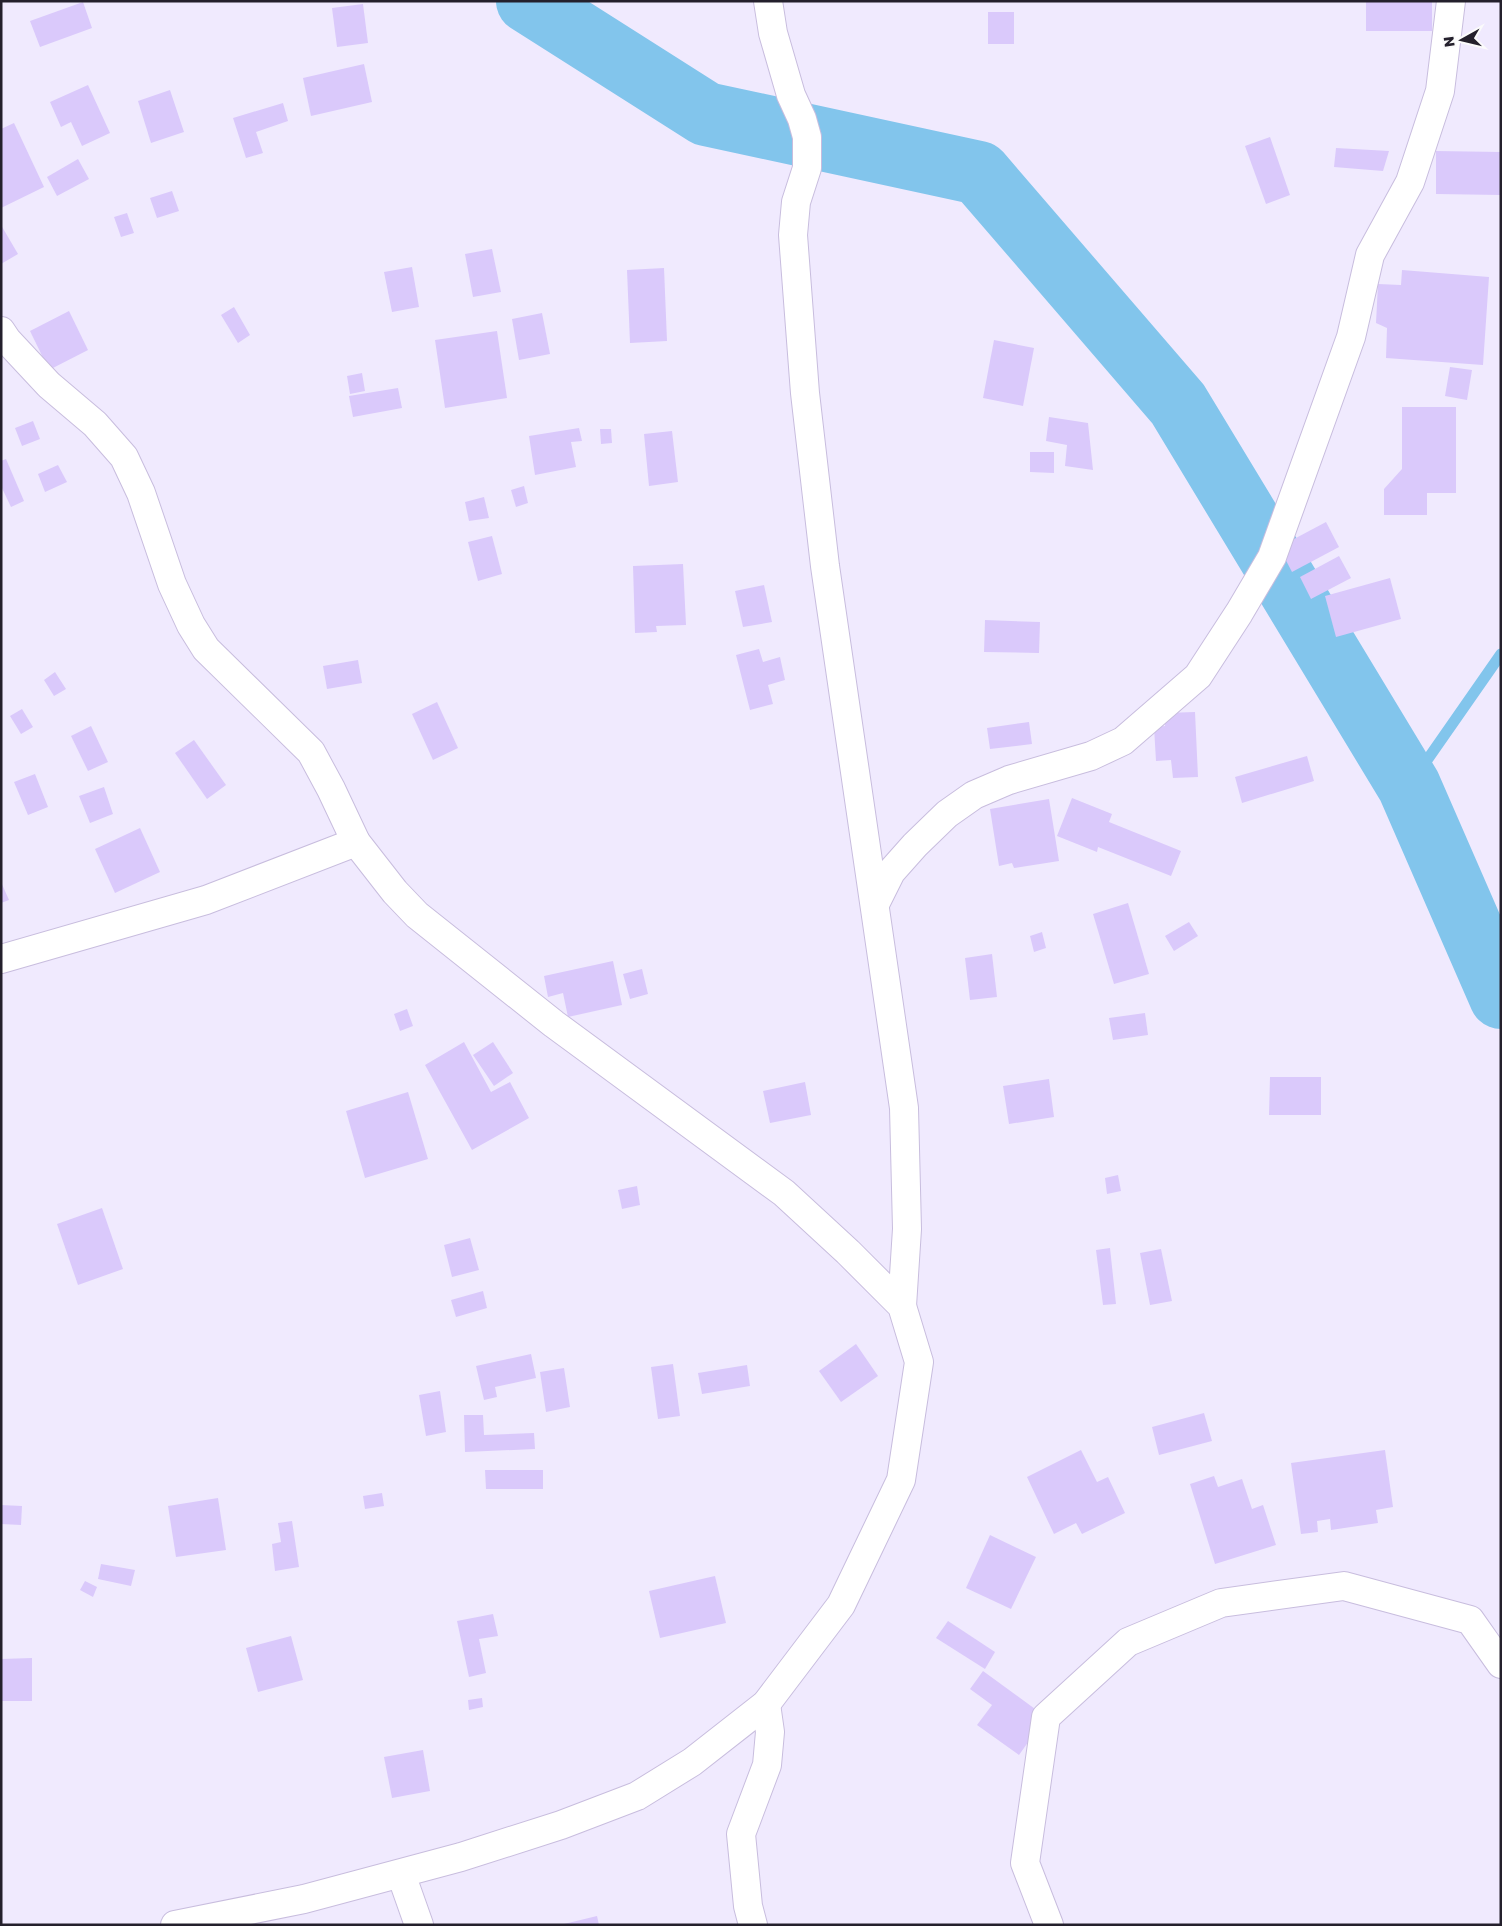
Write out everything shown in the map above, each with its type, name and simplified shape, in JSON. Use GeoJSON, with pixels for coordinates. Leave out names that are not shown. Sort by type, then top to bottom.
{"type":"FeatureCollection","features":[{"type":"Feature","properties":{"kind":"street"},"geometry":{"type":"LineString","coordinates":[[175,1925],[304,1899],[401,1874],[552,1828],[637,1796],[692,1762],[766,1704],[842,1604],[901,1480],[919,1362],[902,1306],[908,1229],[904,1108],[825,566],[805,393],[793,235],[796,202],[807,168],[807,137],[802,119],[791,95],[773,33],[768,1]]}},
{"type":"Feature","properties":{"kind":"street"},"geometry":{"type":"LineString","coordinates":[[875,904],[891,872],[915,845],[947,814],[974,795],[1009,780],[1090,756],[1123,741],[1198,676],[1239,613],[1272,557],[1350,337],[1370,254],[1410,182],[1440,92],[1452,1]]}},
{"type":"Feature","properties":{"kind":"street"},"geometry":{"type":"LineString","coordinates":[[1,331],[49,385],[95,424],[124,457],[141,493],[172,584],[191,625],[206,649],[311,752],[356,842],[395,892],[417,915],[554,1024],[784,1193],[848,1252],[902,1306]]}},
{"type":"Feature","properties":{"kind":"street"},"geometry":{"type":"LineString","coordinates":[[1,959],[206,900],[356,842]]}},
{"type":"Feature","properties":{"kind":"street"},"geometry":{"type":"LineString","coordinates":[[1049,1925],[1025,1864],[1046,1717],[1128,1642],[1221,1603],[1344,1586],[1470,1620],[1501,1664]]}},
{"type":"Feature","properties":{"kind":"street"},"geometry":{"type":"LineString","coordinates":[[754,1925],[748,1906],[741,1834],[767,1765],[770,1732],[766,1704]]}},
{"type":"Feature","properties":{"kind":"street"},"geometry":{"type":"LineString","coordinates":[[401,1874],[419,1925]]}},
{"type":"Feature","properties":{"kind":"building"},"geometry":{"type":"Polygon","coordinates":[[[1366,1],[1432,1],[1432,31],[1366,31],[1366,1]]]}},
{"type":"Feature","properties":{"kind":"building"},"geometry":{"type":"Polygon","coordinates":[[[83,2],[92,28],[40,47],[30,21],[83,2]]]}},
{"type":"Feature","properties":{"kind":"building"},"geometry":{"type":"Polygon","coordinates":[[[363,4],[368,43],[337,47],[332,8],[363,4]]]}},
{"type":"Feature","properties":{"kind":"building"},"geometry":{"type":"Polygon","coordinates":[[[988,12],[1014,12],[1014,44],[988,44],[988,12]]]}},
{"type":"Feature","properties":{"kind":"building"},"geometry":{"type":"Polygon","coordinates":[[[364,64],[372,102],[311,116],[303,78],[364,64]]]}},
{"type":"Feature","properties":{"kind":"building"},"geometry":{"type":"Polygon","coordinates":[[[88,85],[110,133],[82,146],[71,122],[61,127],[50,102],[88,85]]]}},
{"type":"Feature","properties":{"kind":"building"},"geometry":{"type":"Polygon","coordinates":[[[170,90],[184,132],[151,143],[138,101],[170,90]]]}},
{"type":"Feature","properties":{"kind":"building"},"geometry":{"type":"Polygon","coordinates":[[[283,103],[288,121],[256,132],[263,153],[246,158],[233,118],[283,103]]]}},
{"type":"Feature","properties":{"kind":"building"},"geometry":{"type":"Polygon","coordinates":[[[14,123],[44,187],[1,208],[1,129],[14,123]]]}},
{"type":"Feature","properties":{"kind":"building"},"geometry":{"type":"Polygon","coordinates":[[[1270,137],[1290,195],[1266,204],[1245,146],[1270,137]]]}},
{"type":"Feature","properties":{"kind":"building"},"geometry":{"type":"Polygon","coordinates":[[[1336,148],[1389,151],[1383,171],[1334,167],[1336,148]]]}},
{"type":"Feature","properties":{"kind":"building"},"geometry":{"type":"Polygon","coordinates":[[[1436,151],[1501,152],[1501,195],[1436,194],[1436,151]]]}},
{"type":"Feature","properties":{"kind":"building"},"geometry":{"type":"Polygon","coordinates":[[[78,159],[89,179],[57,196],[47,177],[78,159]]]}},
{"type":"Feature","properties":{"kind":"building"},"geometry":{"type":"Polygon","coordinates":[[[172,191],[179,211],[157,218],[150,198],[172,191]]]}},
{"type":"Feature","properties":{"kind":"building"},"geometry":{"type":"Polygon","coordinates":[[[127,213],[134,233],[121,237],[114,217],[127,213]]]}},
{"type":"Feature","properties":{"kind":"building"},"geometry":{"type":"Polygon","coordinates":[[[1,225],[18,254],[1,264],[1,225]]]}},
{"type":"Feature","properties":{"kind":"building"},"geometry":{"type":"Polygon","coordinates":[[[492,249],[501,292],[473,297],[465,254],[492,249]]]}},
{"type":"Feature","properties":{"kind":"building"},"geometry":{"type":"Polygon","coordinates":[[[412,267],[419,307],[392,312],[384,272],[412,267]]]}},
{"type":"Feature","properties":{"kind":"building"},"geometry":{"type":"Polygon","coordinates":[[[664,268],[667,341],[630,343],[627,270],[664,268]]]}},
{"type":"Feature","properties":{"kind":"building"},"geometry":{"type":"Polygon","coordinates":[[[1402,270],[1489,277],[1483,365],[1386,358],[1387,328],[1376,323],[1378,284],[1401,285],[1402,270]]]}},
{"type":"Feature","properties":{"kind":"building"},"geometry":{"type":"Polygon","coordinates":[[[234,307],[250,335],[238,343],[221,315],[234,307]]]}},
{"type":"Feature","properties":{"kind":"building"},"geometry":{"type":"Polygon","coordinates":[[[69,311],[88,350],[49,370],[30,331],[69,311]]]}},
{"type":"Feature","properties":{"kind":"building"},"geometry":{"type":"Polygon","coordinates":[[[542,313],[550,354],[519,360],[512,319],[542,313]]]}},
{"type":"Feature","properties":{"kind":"building"},"geometry":{"type":"Polygon","coordinates":[[[497,331],[507,398],[445,408],[435,340],[497,331]]]}},
{"type":"Feature","properties":{"kind":"building"},"geometry":{"type":"Polygon","coordinates":[[[994,340],[1034,348],[1023,406],[983,398],[994,340]]]}},
{"type":"Feature","properties":{"kind":"building"},"geometry":{"type":"Polygon","coordinates":[[[1450,367],[1472,370],[1467,400],[1445,396],[1450,367]]]}},
{"type":"Feature","properties":{"kind":"building"},"geometry":{"type":"Polygon","coordinates":[[[362,373],[365,391],[350,394],[347,376],[362,373]]]}},
{"type":"Feature","properties":{"kind":"building"},"geometry":{"type":"Polygon","coordinates":[[[398,388],[402,408],[353,417],[349,396],[398,388]]]}},
{"type":"Feature","properties":{"kind":"building"},"geometry":{"type":"Polygon","coordinates":[[[1402,407],[1456,407],[1456,493],[1427,493],[1427,515],[1384,515],[1384,489],[1402,469],[1402,407]]]}},
{"type":"Feature","properties":{"kind":"building"},"geometry":{"type":"Polygon","coordinates":[[[1049,417],[1088,423],[1093,470],[1065,466],[1067,445],[1046,441],[1049,417]]]}},
{"type":"Feature","properties":{"kind":"building"},"geometry":{"type":"Polygon","coordinates":[[[33,421],[40,439],[22,446],[15,428],[33,421]]]}},
{"type":"Feature","properties":{"kind":"building"},"geometry":{"type":"Polygon","coordinates":[[[579,428],[582,441],[571,442],[576,467],[535,475],[529,436],[579,428]]]}},
{"type":"Feature","properties":{"kind":"building"},"geometry":{"type":"Polygon","coordinates":[[[600,429],[611,429],[612,443],[601,444],[600,429]]]}},
{"type":"Feature","properties":{"kind":"building"},"geometry":{"type":"Polygon","coordinates":[[[672,431],[678,482],[649,486],[644,434],[672,431]]]}},
{"type":"Feature","properties":{"kind":"building"},"geometry":{"type":"Polygon","coordinates":[[[1030,452],[1054,452],[1054,473],[1030,472],[1030,452]]]}},
{"type":"Feature","properties":{"kind":"building"},"geometry":{"type":"Polygon","coordinates":[[[6,459],[24,501],[11,507],[1,486],[1,461],[6,459]]]}},
{"type":"Feature","properties":{"kind":"building"},"geometry":{"type":"Polygon","coordinates":[[[58,465],[67,482],[45,492],[38,474],[58,465]]]}},
{"type":"Feature","properties":{"kind":"building"},"geometry":{"type":"Polygon","coordinates":[[[524,486],[528,503],[516,507],[511,490],[524,486]]]}},
{"type":"Feature","properties":{"kind":"building"},"geometry":{"type":"Polygon","coordinates":[[[484,497],[489,518],[469,521],[465,502],[484,497]]]}},
{"type":"Feature","properties":{"kind":"building"},"geometry":{"type":"Polygon","coordinates":[[[1326,522],[1339,547],[1292,572],[1279,547],[1326,522]]]}},
{"type":"Feature","properties":{"kind":"building"},"geometry":{"type":"Polygon","coordinates":[[[492,536],[502,574],[478,581],[468,542],[492,536]]]}},
{"type":"Feature","properties":{"kind":"building"},"geometry":{"type":"Polygon","coordinates":[[[1339,556],[1351,578],[1311,599],[1300,577],[1339,556]]]}},
{"type":"Feature","properties":{"kind":"building"},"geometry":{"type":"Polygon","coordinates":[[[683,564],[686,625],[656,626],[657,632],[635,633],[633,566],[683,564]]]}},
{"type":"Feature","properties":{"kind":"building"},"geometry":{"type":"Polygon","coordinates":[[[1390,578],[1401,619],[1336,637],[1325,596],[1390,578]]]}},
{"type":"Feature","properties":{"kind":"building"},"geometry":{"type":"Polygon","coordinates":[[[764,585],[772,622],[743,627],[735,591],[764,585]]]}},
{"type":"Feature","properties":{"kind":"building"},"geometry":{"type":"Polygon","coordinates":[[[985,620],[1040,622],[1039,653],[984,652],[985,620]]]}},
{"type":"Feature","properties":{"kind":"building"},"geometry":{"type":"Polygon","coordinates":[[[759,649],[763,662],[780,657],[785,680],[768,685],[773,704],[750,710],[736,655],[759,649]]]}},
{"type":"Feature","properties":{"kind":"building"},"geometry":{"type":"Polygon","coordinates":[[[358,660],[362,683],[327,689],[323,666],[358,660]]]}},
{"type":"Feature","properties":{"kind":"building"},"geometry":{"type":"Polygon","coordinates":[[[55,672],[66,689],[54,696],[44,680],[55,672]]]}},
{"type":"Feature","properties":{"kind":"building"},"geometry":{"type":"Polygon","coordinates":[[[437,702],[458,748],[433,760],[412,714],[437,702]]]}},
{"type":"Feature","properties":{"kind":"building"},"geometry":{"type":"Polygon","coordinates":[[[22,709],[33,727],[21,734],[10,716],[22,709]]]}},
{"type":"Feature","properties":{"kind":"building"},"geometry":{"type":"Polygon","coordinates":[[[1195,712],[1198,777],[1173,778],[1171,760],[1156,761],[1154,727],[1165,726],[1165,713],[1195,712]]]}},
{"type":"Feature","properties":{"kind":"building"},"geometry":{"type":"Polygon","coordinates":[[[1029,722],[1032,744],[990,749],[987,728],[1029,722]]]}},
{"type":"Feature","properties":{"kind":"building"},"geometry":{"type":"Polygon","coordinates":[[[91,726],[108,762],[88,771],[71,736],[91,726]]]}},
{"type":"Feature","properties":{"kind":"building"},"geometry":{"type":"Polygon","coordinates":[[[194,740],[226,785],[207,799],[175,753],[194,740]]]}},
{"type":"Feature","properties":{"kind":"building"},"geometry":{"type":"Polygon","coordinates":[[[1307,756],[1314,781],[1242,803],[1235,777],[1307,756]]]}},
{"type":"Feature","properties":{"kind":"building"},"geometry":{"type":"Polygon","coordinates":[[[35,774],[48,807],[28,815],[14,782],[35,774]]]}},
{"type":"Feature","properties":{"kind":"building"},"geometry":{"type":"Polygon","coordinates":[[[104,787],[113,814],[90,823],[79,796],[104,787]]]}},
{"type":"Feature","properties":{"kind":"building"},"geometry":{"type":"Polygon","coordinates":[[[1072,798],[1112,814],[1109,822],[1181,851],[1171,876],[1098,847],[1097,852],[1057,836],[1072,798]]]}},
{"type":"Feature","properties":{"kind":"building"},"geometry":{"type":"Polygon","coordinates":[[[1049,799],[1059,861],[1014,868],[1012,863],[999,866],[990,809],[1049,799]]]}},
{"type":"Feature","properties":{"kind":"building"},"geometry":{"type":"Polygon","coordinates":[[[140,828],[160,872],[115,893],[95,849],[140,828]]]}},
{"type":"Feature","properties":{"kind":"building"},"geometry":{"type":"Polygon","coordinates":[[[1,882],[9,900],[1,903],[1,882]]]}},
{"type":"Feature","properties":{"kind":"building"},"geometry":{"type":"Polygon","coordinates":[[[1128,903],[1149,974],[1114,984],[1093,914],[1128,903]]]}},
{"type":"Feature","properties":{"kind":"building"},"geometry":{"type":"Polygon","coordinates":[[[1189,922],[1198,936],[1174,951],[1165,936],[1189,922]]]}},
{"type":"Feature","properties":{"kind":"building"},"geometry":{"type":"Polygon","coordinates":[[[1042,932],[1046,948],[1034,952],[1030,936],[1042,932]]]}},
{"type":"Feature","properties":{"kind":"building"},"geometry":{"type":"Polygon","coordinates":[[[992,954],[997,997],[970,1000],[965,958],[992,954]]]}},
{"type":"Feature","properties":{"kind":"building"},"geometry":{"type":"Polygon","coordinates":[[[613,961],[622,1005],[568,1017],[563,993],[548,997],[544,976],[613,961]]]}},
{"type":"Feature","properties":{"kind":"building"},"geometry":{"type":"Polygon","coordinates":[[[642,969],[648,994],[630,999],[623,974],[642,969]]]}},
{"type":"Feature","properties":{"kind":"building"},"geometry":{"type":"Polygon","coordinates":[[[407,1009],[413,1026],[400,1031],[394,1014],[407,1009]]]}},
{"type":"Feature","properties":{"kind":"building"},"geometry":{"type":"Polygon","coordinates":[[[1145,1013],[1148,1035],[1113,1040],[1109,1018],[1145,1013]]]}},
{"type":"Feature","properties":{"kind":"building"},"geometry":{"type":"Polygon","coordinates":[[[464,1042],[491,1092],[510,1082],[529,1118],[472,1150],[425,1065],[464,1042]]]}},
{"type":"Feature","properties":{"kind":"building"},"geometry":{"type":"Polygon","coordinates":[[[493,1042],[513,1073],[494,1086],[473,1055],[493,1042]]]}},
{"type":"Feature","properties":{"kind":"building"},"geometry":{"type":"Polygon","coordinates":[[[1270,1077],[1321,1077],[1321,1115],[1269,1115],[1270,1077]]]}},
{"type":"Feature","properties":{"kind":"building"},"geometry":{"type":"Polygon","coordinates":[[[1049,1079],[1054,1117],[1009,1124],[1003,1086],[1049,1079]]]}},
{"type":"Feature","properties":{"kind":"building"},"geometry":{"type":"Polygon","coordinates":[[[805,1082],[811,1115],[770,1123],[763,1091],[805,1082]]]}},
{"type":"Feature","properties":{"kind":"building"},"geometry":{"type":"Polygon","coordinates":[[[408,1092],[428,1159],[365,1178],[346,1111],[408,1092]]]}},
{"type":"Feature","properties":{"kind":"building"},"geometry":{"type":"Polygon","coordinates":[[[1118,1175],[1121,1191],[1107,1194],[1105,1178],[1118,1175]]]}},
{"type":"Feature","properties":{"kind":"building"},"geometry":{"type":"Polygon","coordinates":[[[637,1186],[640,1205],[622,1209],[618,1190],[637,1186]]]}},
{"type":"Feature","properties":{"kind":"building"},"geometry":{"type":"Polygon","coordinates":[[[102,1208],[123,1269],[78,1285],[57,1224],[102,1208]]]}},
{"type":"Feature","properties":{"kind":"building"},"geometry":{"type":"Polygon","coordinates":[[[470,1238],[479,1270],[452,1277],[444,1245],[470,1238]]]}},
{"type":"Feature","properties":{"kind":"building"},"geometry":{"type":"Polygon","coordinates":[[[1110,1248],[1116,1304],[1103,1305],[1096,1250],[1110,1248]]]}},
{"type":"Feature","properties":{"kind":"building"},"geometry":{"type":"Polygon","coordinates":[[[1161,1249],[1172,1301],[1150,1305],[1140,1253],[1161,1249]]]}},
{"type":"Feature","properties":{"kind":"building"},"geometry":{"type":"Polygon","coordinates":[[[483,1291],[487,1308],[456,1317],[451,1300],[483,1291]]]}},
{"type":"Feature","properties":{"kind":"building"},"geometry":{"type":"Polygon","coordinates":[[[856,1344],[878,1376],[841,1402],[819,1371],[856,1344]]]}},
{"type":"Feature","properties":{"kind":"building"},"geometry":{"type":"Polygon","coordinates":[[[531,1354],[536,1378],[495,1387],[497,1397],[484,1400],[476,1366],[531,1354]]]}},
{"type":"Feature","properties":{"kind":"building"},"geometry":{"type":"Polygon","coordinates":[[[673,1364],[680,1416],[658,1419],[651,1367],[673,1364]]]}},
{"type":"Feature","properties":{"kind":"building"},"geometry":{"type":"Polygon","coordinates":[[[747,1365],[750,1386],[702,1394],[698,1373],[747,1365]]]}},
{"type":"Feature","properties":{"kind":"building"},"geometry":{"type":"Polygon","coordinates":[[[564,1368],[570,1407],[546,1412],[540,1372],[564,1368]]]}},
{"type":"Feature","properties":{"kind":"building"},"geometry":{"type":"Polygon","coordinates":[[[440,1391],[446,1432],[426,1436],[419,1395],[440,1391]]]}},
{"type":"Feature","properties":{"kind":"building"},"geometry":{"type":"Polygon","coordinates":[[[1204,1413],[1212,1441],[1159,1455],[1152,1427],[1204,1413]]]}},
{"type":"Feature","properties":{"kind":"building"},"geometry":{"type":"Polygon","coordinates":[[[464,1415],[483,1415],[484,1435],[534,1433],[535,1449],[465,1452],[464,1415]]]}},
{"type":"Feature","properties":{"kind":"building"},"geometry":{"type":"Polygon","coordinates":[[[1081,1450],[1097,1482],[1108,1477],[1125,1513],[1082,1534],[1076,1523],[1054,1534],[1027,1477],[1081,1450]]]}},
{"type":"Feature","properties":{"kind":"building"},"geometry":{"type":"Polygon","coordinates":[[[1385,1450],[1393,1507],[1376,1510],[1378,1523],[1331,1530],[1330,1519],[1317,1521],[1318,1532],[1301,1534],[1291,1463],[1385,1450]]]}},
{"type":"Feature","properties":{"kind":"building"},"geometry":{"type":"Polygon","coordinates":[[[485,1470],[543,1470],[543,1489],[486,1489],[485,1470]]]}},
{"type":"Feature","properties":{"kind":"building"},"geometry":{"type":"Polygon","coordinates":[[[1214,1476],[1218,1487],[1242,1479],[1252,1509],[1263,1505],[1276,1545],[1215,1564],[1190,1484],[1214,1476]]]}},
{"type":"Feature","properties":{"kind":"building"},"geometry":{"type":"Polygon","coordinates":[[[382,1493],[384,1506],[365,1509],[363,1496],[382,1493]]]}},
{"type":"Feature","properties":{"kind":"building"},"geometry":{"type":"Polygon","coordinates":[[[218,1498],[226,1550],[176,1557],[168,1506],[218,1498]]]}},
{"type":"Feature","properties":{"kind":"building"},"geometry":{"type":"Polygon","coordinates":[[[1,1505],[22,1506],[21,1525],[1,1524],[1,1505]]]}},
{"type":"Feature","properties":{"kind":"building"},"geometry":{"type":"Polygon","coordinates":[[[292,1521],[299,1567],[275,1571],[272,1544],[281,1542],[278,1523],[292,1521]]]}},
{"type":"Feature","properties":{"kind":"building"},"geometry":{"type":"Polygon","coordinates":[[[990,1535],[1036,1557],[1011,1609],[966,1588],[990,1535]]]}},
{"type":"Feature","properties":{"kind":"building"},"geometry":{"type":"Polygon","coordinates":[[[101,1564],[135,1570],[131,1586],[98,1579],[101,1564]]]}},
{"type":"Feature","properties":{"kind":"building"},"geometry":{"type":"Polygon","coordinates":[[[715,1576],[726,1623],[660,1638],[649,1591],[715,1576]]]}},
{"type":"Feature","properties":{"kind":"building"},"geometry":{"type":"Polygon","coordinates":[[[85,1581],[97,1587],[93,1597],[80,1590],[85,1581]]]}},
{"type":"Feature","properties":{"kind":"building"},"geometry":{"type":"Polygon","coordinates":[[[493,1614],[498,1636],[479,1639],[486,1673],[469,1677],[457,1621],[493,1614]]]}},
{"type":"Feature","properties":{"kind":"building"},"geometry":{"type":"Polygon","coordinates":[[[948,1621],[995,1652],[985,1669],[936,1638],[948,1621]]]}},
{"type":"Feature","properties":{"kind":"building"},"geometry":{"type":"Polygon","coordinates":[[[291,1636],[303,1680],[258,1692],[246,1648],[291,1636]]]}},
{"type":"Feature","properties":{"kind":"building"},"geometry":{"type":"Polygon","coordinates":[[[32,1658],[32,1701],[1,1701],[1,1659],[32,1658]]]}},
{"type":"Feature","properties":{"kind":"building"},"geometry":{"type":"Polygon","coordinates":[[[983,1671],[1046,1717],[1019,1755],[977,1725],[992,1705],[970,1689],[983,1671]]]}},
{"type":"Feature","properties":{"kind":"building"},"geometry":{"type":"Polygon","coordinates":[[[482,1698],[483,1707],[469,1710],[468,1700],[482,1698]]]}},
{"type":"Feature","properties":{"kind":"building"},"geometry":{"type":"Polygon","coordinates":[[[423,1750],[430,1791],[392,1798],[384,1757],[423,1750]]]}},
{"type":"Feature","properties":{"kind":"building"},"geometry":{"type":"Polygon","coordinates":[[[597,1916],[599,1925],[564,1925],[564,1924],[597,1916]]]}},
{"type":"Feature","properties":{"kind":"waterway"},"geometry":{"type":"LineString","coordinates":[[528,1],[706,114],[979,173],[1178,404],[1409,786],[1501,997]]}},
{"type":"Feature","properties":{"kind":"waterway"},"geometry":{"type":"LineString","coordinates":[[1409,786],[1501,654]]}}]}
